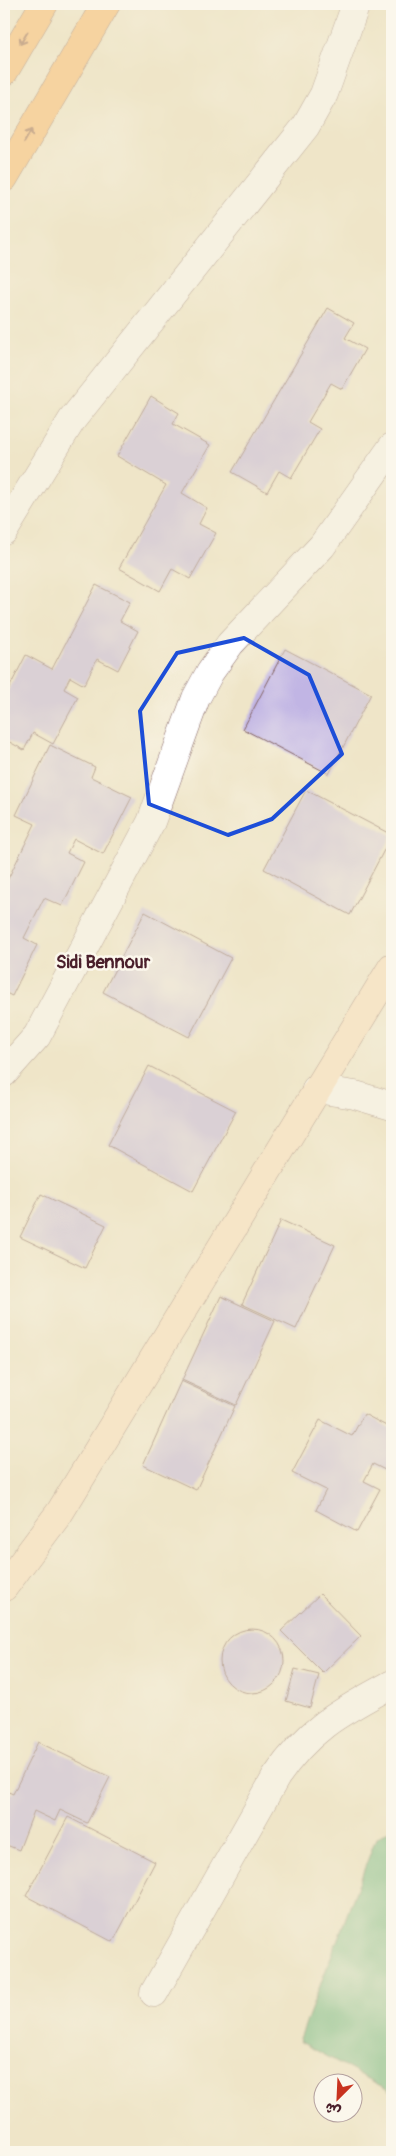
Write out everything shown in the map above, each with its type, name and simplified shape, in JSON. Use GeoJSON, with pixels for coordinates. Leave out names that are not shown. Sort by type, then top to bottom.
{"type":"FeatureCollection","features":[{"type":"Feature","properties":{"kind":"main road"},"geometry":{"type":"LineString","coordinates":[[4,72],[44,4]]}},
{"type":"Feature","properties":{"kind":"main road"},"geometry":{"type":"LineString","coordinates":[[4,178],[106,4]]}},
{"type":"Feature","properties":{"kind":"street"},"geometry":{"type":"LineString","coordinates":[[4,531],[72,420],[306,126],[324,94],[356,4]]}},
{"type":"Feature","properties":{"kind":"street"},"geometry":{"type":"LineString","coordinates":[[4,1073],[37,1036],[151,822],[196,698],[210,672],[230,644],[322,546],[392,447]]}},
{"type":"Feature","properties":{"kind":"street"},"geometry":{"type":"LineString","coordinates":[[4,1587],[60,1512],[392,967]]}},
{"type":"Feature","properties":{"kind":"street"},"geometry":{"type":"LineString","coordinates":[[316,1089],[356,1095],[392,1106]]}},
{"type":"Feature","properties":{"kind":"street"},"geometry":{"type":"LineString","coordinates":[[154,1993],[276,1777],[290,1756],[326,1721],[392,1684]]}},
{"type":"Feature","properties":{"kind":"highlighted area"},"geometry":{"type":"Polygon","coordinates":[[[244,638],[309,675],[342,754],[272,819],[228,835],[149,804],[140,711],[177,653],[244,638]]]}},
{"type":"Feature","properties":{"kind":"green space"},"geometry":{"type":"Polygon","coordinates":[[[392,1829],[392,2092],[364,2077],[364,2074],[359,2074],[299,2041],[376,1838],[392,1829]]]}},
{"type":"Feature","properties":{"kind":"building"},"geometry":{"type":"Polygon","coordinates":[[[328,308],[354,323],[345,338],[365,349],[342,389],[331,383],[308,422],[320,429],[291,478],[279,471],[267,492],[232,472],[328,308]]]}},
{"type":"Feature","properties":{"kind":"building"},"geometry":{"type":"Polygon","coordinates":[[[151,396],[179,413],[173,424],[210,445],[182,493],[207,508],[199,524],[216,533],[190,579],[172,569],[160,591],[119,568],[166,485],[117,456],[151,396]]]}},
{"type":"Feature","properties":{"kind":"building"},"geometry":{"type":"Polygon","coordinates":[[[96,585],[130,602],[120,621],[138,631],[118,670],[97,659],[84,685],[70,677],[64,689],[78,697],[53,744],[33,733],[24,750],[4,739],[4,698],[26,655],[52,669],[96,585]]]}},
{"type":"Feature","properties":{"kind":"building"},"geometry":{"type":"Polygon","coordinates":[[[285,649],[371,694],[329,774],[243,729],[285,649]]]}},
{"type":"Feature","properties":{"kind":"building"},"geometry":{"type":"Polygon","coordinates":[[[50,745],[95,767],[91,777],[132,797],[103,854],[74,839],[67,853],[84,862],[62,906],[44,898],[24,938],[37,945],[12,996],[4,992],[4,887],[35,824],[16,815],[50,745]]]}},
{"type":"Feature","properties":{"kind":"building"},"geometry":{"type":"Polygon","coordinates":[[[306,790],[392,835],[350,915],[264,869],[306,790]]]}},
{"type":"Feature","properties":{"kind":"building"},"geometry":{"type":"Polygon","coordinates":[[[145,912],[231,958],[189,1037],[103,992],[145,912]]]}},
{"type":"Feature","properties":{"kind":"building"},"geometry":{"type":"Polygon","coordinates":[[[149,1066],[236,1111],[193,1191],[108,1145],[149,1066]]]}},
{"type":"Feature","properties":{"kind":"building"},"geometry":{"type":"Polygon","coordinates":[[[41,1194],[106,1225],[85,1268],[20,1237],[41,1194]]]}},
{"type":"Feature","properties":{"kind":"building"},"geometry":{"type":"Polygon","coordinates":[[[281,1220],[335,1245],[296,1329],[242,1304],[281,1220]]]}},
{"type":"Feature","properties":{"kind":"building"},"geometry":{"type":"Polygon","coordinates":[[[221,1296],[275,1321],[236,1405],[182,1380],[221,1296]]]}},
{"type":"Feature","properties":{"kind":"building"},"geometry":{"type":"Polygon","coordinates":[[[181,1381],[235,1406],[196,1490],[143,1465],[181,1381]]]}},
{"type":"Feature","properties":{"kind":"building"},"geometry":{"type":"Polygon","coordinates":[[[364,1414],[392,1429],[392,1466],[389,1472],[373,1464],[364,1481],[380,1489],[357,1532],[316,1510],[326,1490],[292,1473],[320,1420],[352,1436],[364,1414]]]}},
{"type":"Feature","properties":{"kind":"building"},"geometry":{"type":"Polygon","coordinates":[[[320,1594],[361,1636],[323,1673],[281,1631],[320,1594]]]}},
{"type":"Feature","properties":{"kind":"building"},"geometry":{"type":"Polygon","coordinates":[[[246,1629],[258,1629],[275,1638],[282,1649],[284,1661],[282,1673],[275,1684],[258,1693],[246,1693],[234,1688],[225,1679],[220,1667],[220,1655],[225,1643],[234,1634],[246,1629]]]}},
{"type":"Feature","properties":{"kind":"building"},"geometry":{"type":"Polygon","coordinates":[[[295,1669],[319,1675],[310,1708],[286,1701],[295,1669]]]}},
{"type":"Feature","properties":{"kind":"building"},"geometry":{"type":"Polygon","coordinates":[[[38,1742],[110,1777],[87,1823],[60,1810],[55,1821],[34,1811],[19,1850],[4,1844],[4,1790],[13,1794],[38,1742]]]}},
{"type":"Feature","properties":{"kind":"building"},"geometry":{"type":"Polygon","coordinates":[[[68,1817],[155,1862],[113,1942],[26,1896],[68,1817]]]}},
{"type":"Feature","properties":{"kind":"district","name":"Sidi Bennour"},"geometry":{"type":"Point","coordinates":[103,962]}}]}
